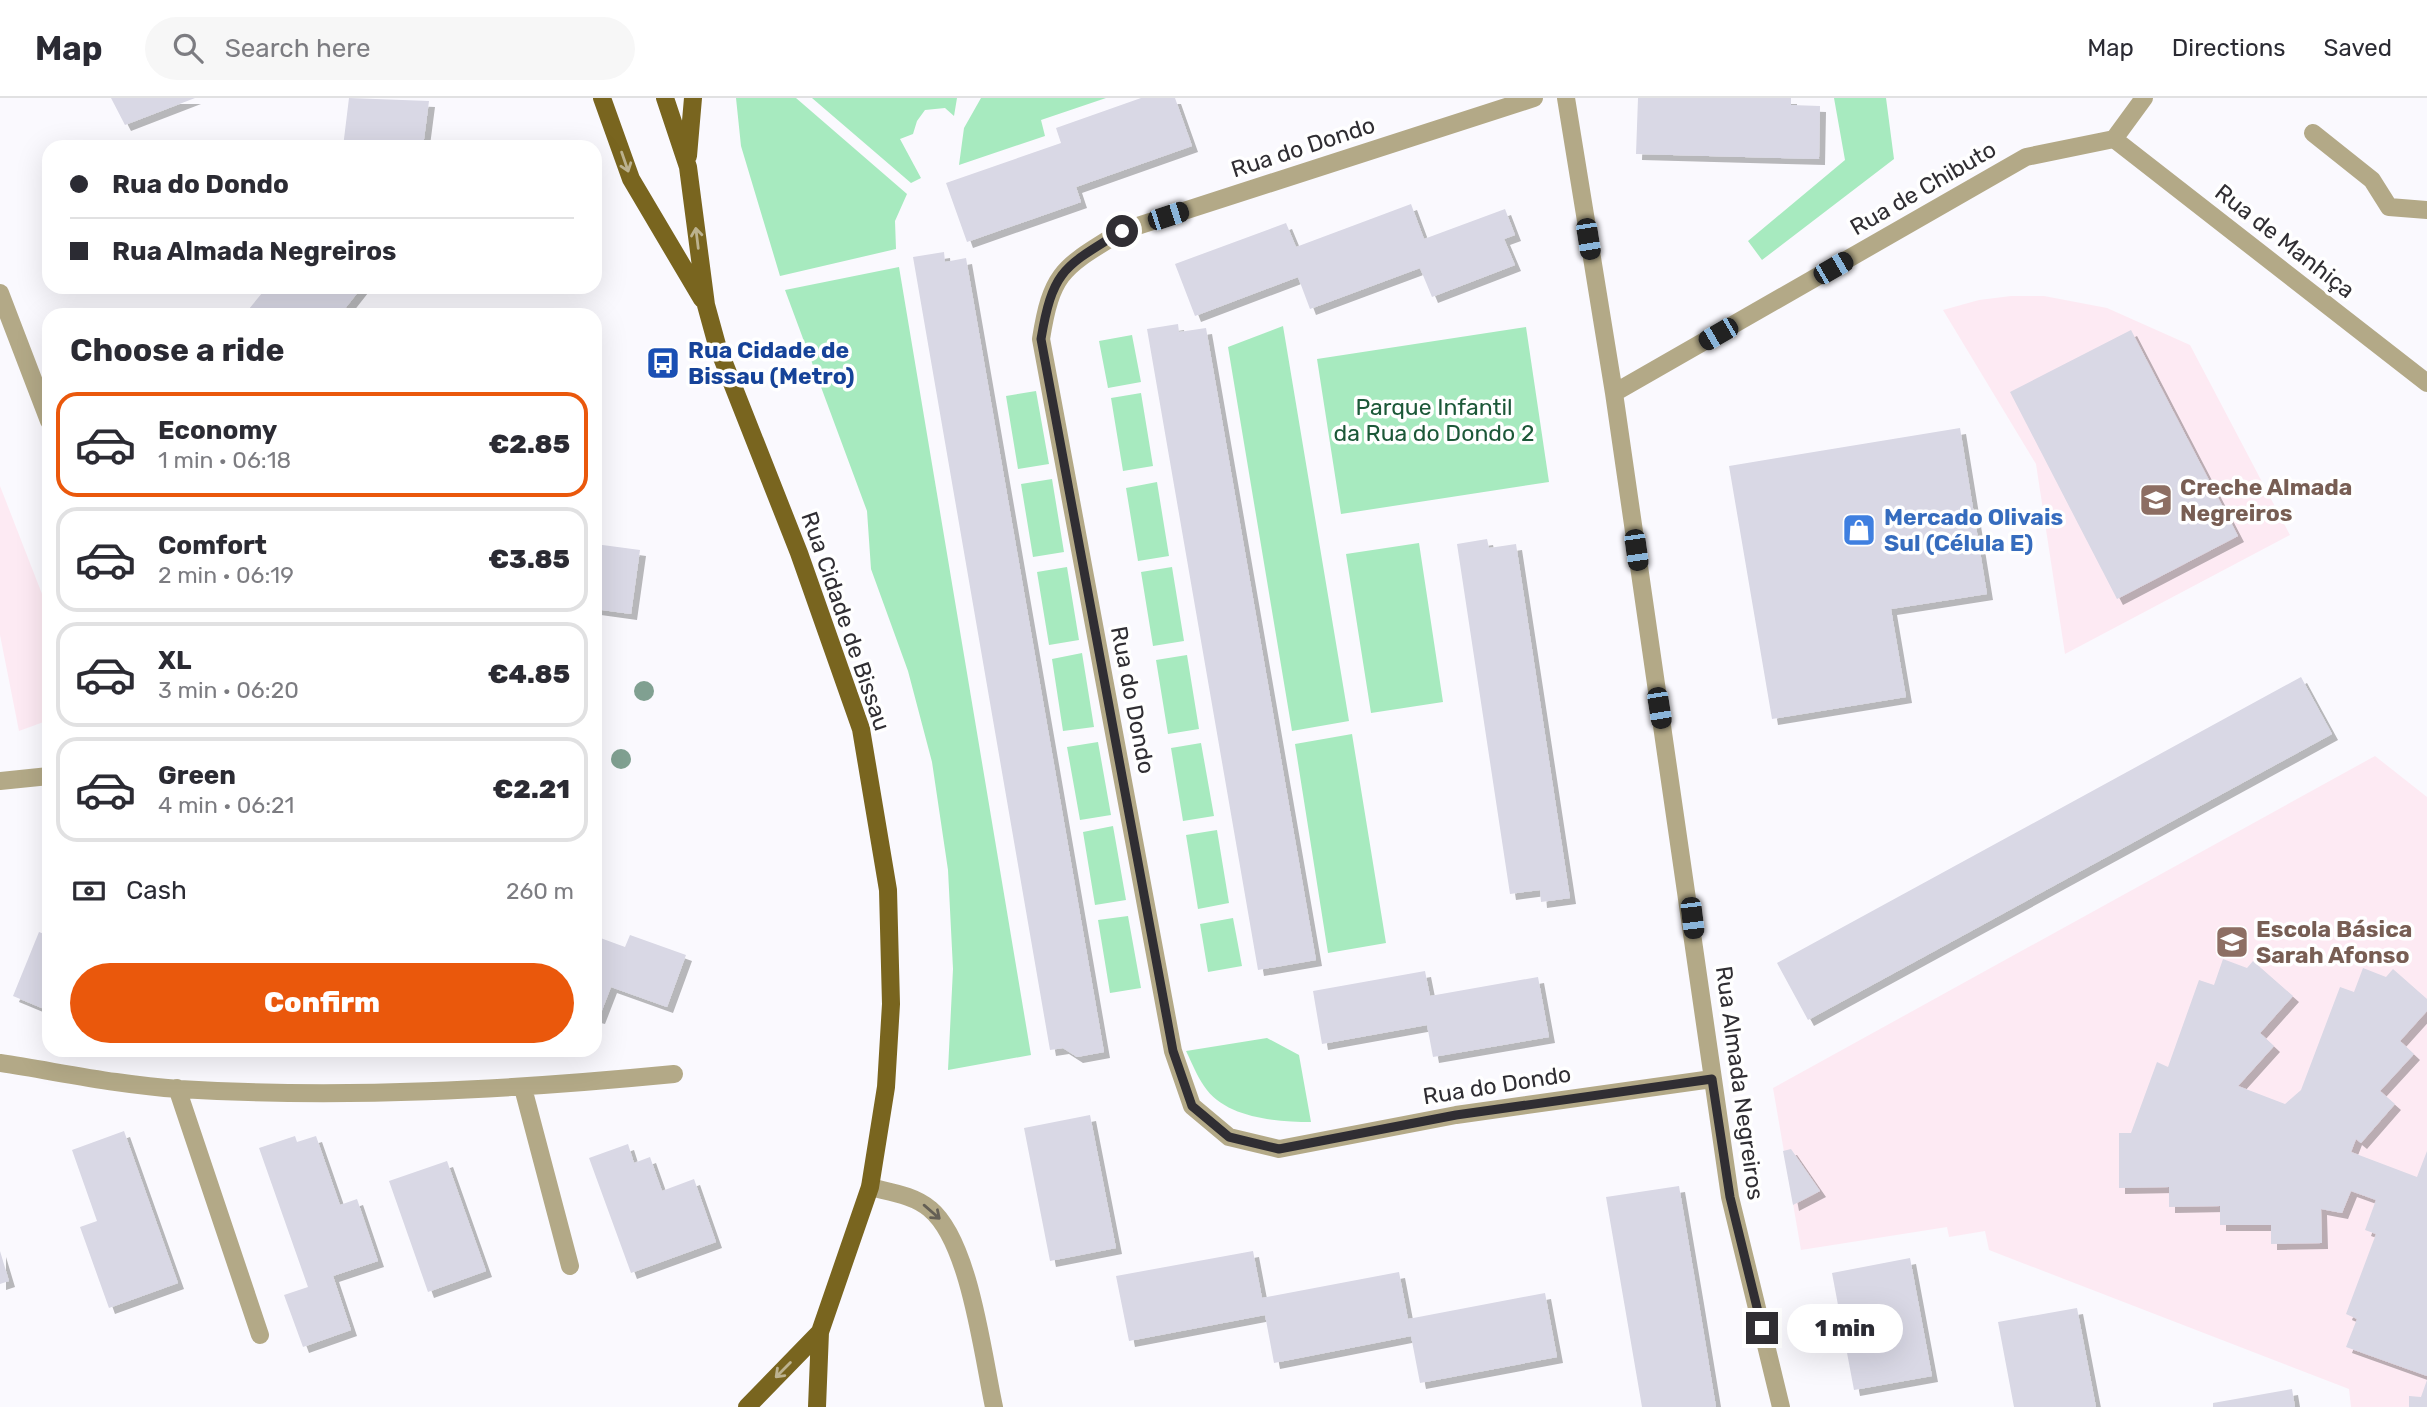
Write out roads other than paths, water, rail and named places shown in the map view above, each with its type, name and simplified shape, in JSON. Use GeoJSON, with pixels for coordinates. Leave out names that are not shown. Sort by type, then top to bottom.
{"type":"FeatureCollection","features":[{"type":"Feature","properties":{"kind":"main road","name":"Rua Cidade de Bissau"},"geometry":{"type":"LineString","coordinates":[[602,98],[631,179],[706,305]]}},
{"type":"Feature","properties":{"kind":"main road","name":"Rua Cidade de Bissau"},"geometry":{"type":"LineString","coordinates":[[665,98],[688,167],[706,305],[717,345],[799,553],[861,729],[877,808],[888,890],[891,1004],[886,1087],[870,1187],[820,1332],[817,1407]]}},
{"type":"Feature","properties":{"kind":"main road"},"geometry":{"type":"LineString","coordinates":[[688,167],[693,98]]}},
{"type":"Feature","properties":{"kind":"main road","name":"Rua Cidade de Bissau"},"geometry":{"type":"LineString","coordinates":[[747,1407],[820,1332]]}},
{"type":"Feature","properties":{"kind":"street","name":"Rua do Dondo"},"geometry":{"type":"LineString","coordinates":[[1534,98],[1122,231],[1069,264],[1048,297],[1041,339],[1173,1051],[1192,1106],[1229,1137],[1279,1149],[1456,1115],[1712,1079]]}},
{"type":"Feature","properties":{"kind":"street","name":"Rua Almada Negreiros"},"geometry":{"type":"LineString","coordinates":[[1566,98],[1614,393],[1688,891],[1730,1197],[1781,1407]]}},
{"type":"Feature","properties":{"kind":"street"},"geometry":{"type":"LineString","coordinates":[[2114,139],[2144,98]]}},
{"type":"Feature","properties":{"kind":"street"},"geometry":{"type":"LineString","coordinates":[[2313,133],[2372,180],[2389,207],[2427,210]]}},
{"type":"Feature","properties":{"kind":"street","name":"Rua de Chibuto"},"geometry":{"type":"LineString","coordinates":[[1614,393],[2026,157],[2114,139]]}},
{"type":"Feature","properties":{"kind":"street","name":"Rua de Manhiça"},"geometry":{"type":"LineString","coordinates":[[2114,139],[2427,383]]}},
{"type":"Feature","properties":{"kind":"street"},"geometry":{"type":"LineString","coordinates":[[0,293],[42,403]]}},
{"type":"Feature","properties":{"kind":"street"},"geometry":{"type":"LineString","coordinates":[[0,781],[42,777]]}},
{"type":"Feature","properties":{"kind":"street"},"geometry":{"type":"LineString","coordinates":[[0,1063],[177,1088],[343,1095],[523,1088],[674,1074]]}},
{"type":"Feature","properties":{"kind":"street"},"geometry":{"type":"LineString","coordinates":[[177,1088],[261,1335]]}},
{"type":"Feature","properties":{"kind":"street"},"geometry":{"type":"LineString","coordinates":[[523,1088],[570,1266]]}},
{"type":"Feature","properties":{"kind":"street"},"geometry":{"type":"LineString","coordinates":[[870,1187],[919,1202],[943,1222],[961,1263],[970,1294],[994,1407]]}},
{"type":"Feature","properties":{"kind":"place","name":"Rua Cidade de Bissau (Metro)"},"geometry":{"type":"Point","coordinates":[663,363]}},
{"type":"Feature","properties":{"kind":"place","name":"Creche Almada Negreiros"},"geometry":{"type":"Point","coordinates":[2156,500]}},
{"type":"Feature","properties":{"kind":"place","name":"Mercado Olivais Sul (Célula E)"},"geometry":{"type":"Point","coordinates":[1859,530]}},
{"type":"Feature","properties":{"kind":"place","name":"Escola Básica Sarah Afonso"},"geometry":{"type":"Point","coordinates":[2232,942]}},
{"type":"Feature","properties":{"kind":"park label","name":"Parque Infantil da Rua do Dondo 2"},"geometry":{"type":"Point","coordinates":[1434,420]}}]}
